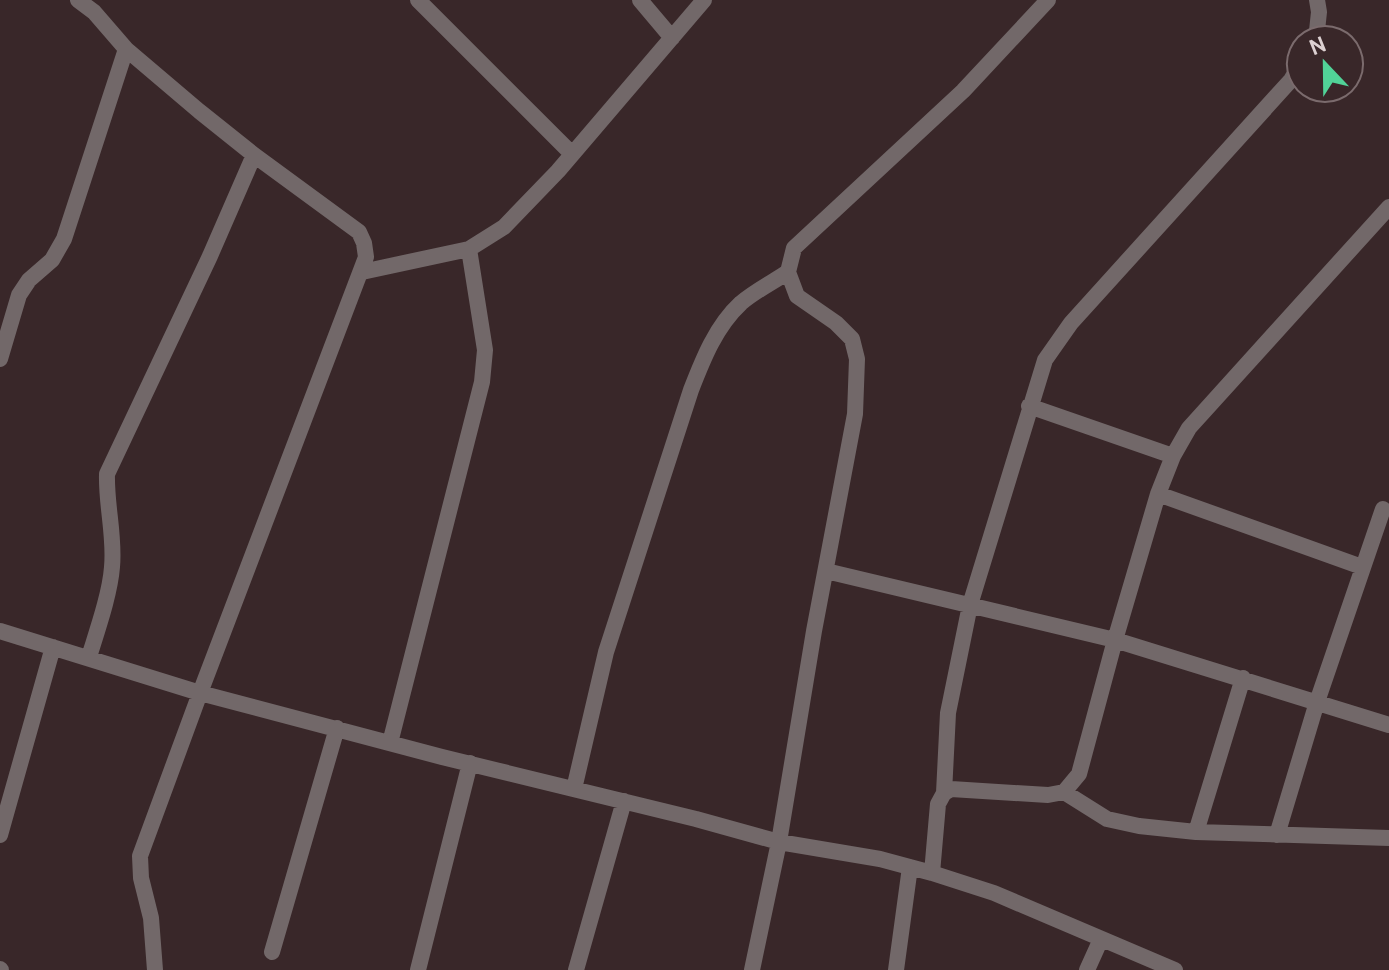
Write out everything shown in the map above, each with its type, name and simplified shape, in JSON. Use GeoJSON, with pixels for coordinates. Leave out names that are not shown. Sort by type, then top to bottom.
{"type":"FeatureCollection","features":[{"type":"Feature","properties":{"kind":"street"},"geometry":{"type":"LineString","coordinates":[[78,0],[94,12],[126,49],[254,155],[359,232],[366,257],[140,856],[141,878],[151,918],[155,970]]}},
{"type":"Feature","properties":{"kind":"street"},"geometry":{"type":"LineString","coordinates":[[418,0],[572,154]]}},
{"type":"Feature","properties":{"kind":"street"},"geometry":{"type":"LineString","coordinates":[[640,0],[672,38]]}},
{"type":"Feature","properties":{"kind":"street"},"geometry":{"type":"LineString","coordinates":[[362,272],[469,249],[504,227],[572,154],[704,0]]}},
{"type":"Feature","properties":{"kind":"street"},"geometry":{"type":"LineString","coordinates":[[752,970],[779,842],[855,414],[857,359],[852,339],[836,323],[797,296],[788,272],[794,248],[963,91],[1048,0]]}},
{"type":"Feature","properties":{"kind":"street"},"geometry":{"type":"LineString","coordinates":[[1317,0],[1318,24]]}},
{"type":"Feature","properties":{"kind":"street"},"geometry":{"type":"LineString","coordinates":[[0,359],[19,295],[29,280],[52,260],[64,239],[126,49]]}},
{"type":"Feature","properties":{"kind":"street"},"geometry":{"type":"LineString","coordinates":[[932,873],[938,804],[944,793],[948,713],[970,605],[1045,360],[1071,323],[1285,87]]}},
{"type":"Feature","properties":{"kind":"street"},"geometry":{"type":"LineString","coordinates":[[89,657],[112,568],[107,474],[254,155]]}},
{"type":"Feature","properties":{"kind":"street"},"geometry":{"type":"LineString","coordinates":[[944,793],[951,789],[1048,795],[1064,792],[1079,774],[1158,494],[1173,456],[1189,428],[1389,207]]}},
{"type":"Feature","properties":{"kind":"street"},"geometry":{"type":"LineString","coordinates":[[390,743],[482,382],[485,350],[469,249]]}},
{"type":"Feature","properties":{"kind":"street"},"geometry":{"type":"LineString","coordinates":[[574,789],[606,652],[706,352],[742,302],[788,272]]}},
{"type":"Feature","properties":{"kind":"street"},"geometry":{"type":"LineString","coordinates":[[1029,406],[1173,456]]}},
{"type":"Feature","properties":{"kind":"street"},"geometry":{"type":"LineString","coordinates":[[1158,494],[1362,567]]}},
{"type":"Feature","properties":{"kind":"street"},"geometry":{"type":"LineString","coordinates":[[1277,835],[1317,702],[1383,509]]}},
{"type":"Feature","properties":{"kind":"street"},"geometry":{"type":"LineString","coordinates":[[826,571],[1115,640],[1389,725]]}},
{"type":"Feature","properties":{"kind":"street"},"geometry":{"type":"LineString","coordinates":[[0,631],[200,693],[390,743],[779,842],[880,859],[932,873],[994,893],[1175,970]]}},
{"type":"Feature","properties":{"kind":"street"},"geometry":{"type":"LineString","coordinates":[[0,835],[7,781],[53,647]]}},
{"type":"Feature","properties":{"kind":"street"},"geometry":{"type":"LineString","coordinates":[[1196,832],[1243,678]]}},
{"type":"Feature","properties":{"kind":"street"},"geometry":{"type":"LineString","coordinates":[[272,952],[337,728]]}},
{"type":"Feature","properties":{"kind":"street"},"geometry":{"type":"LineString","coordinates":[[418,970],[470,763]]}},
{"type":"Feature","properties":{"kind":"street"},"geometry":{"type":"LineString","coordinates":[[1064,792],[1107,819],[1139,826],[1196,832],[1389,838]]}},
{"type":"Feature","properties":{"kind":"street"},"geometry":{"type":"LineString","coordinates":[[576,970],[624,801]]}},
{"type":"Feature","properties":{"kind":"street"},"geometry":{"type":"LineString","coordinates":[[896,970],[910,867]]}},
{"type":"Feature","properties":{"kind":"street"},"geometry":{"type":"LineString","coordinates":[[1087,970],[1101,939]]}}]}
